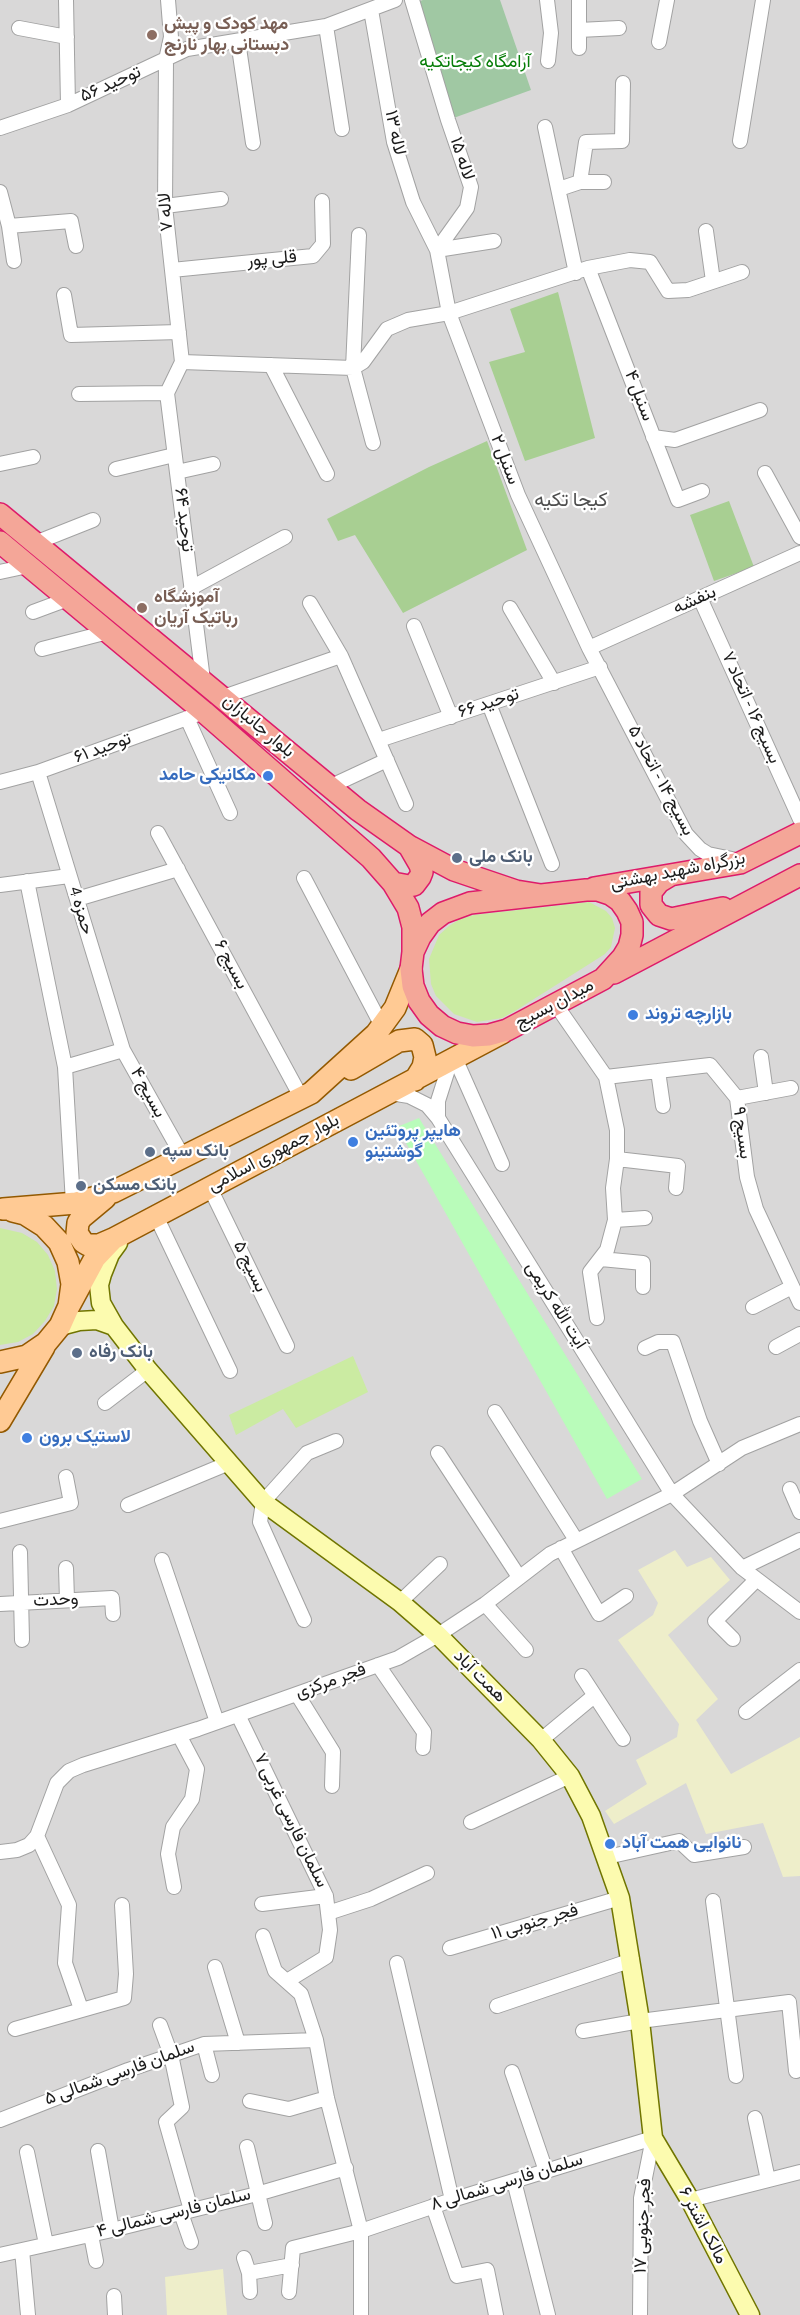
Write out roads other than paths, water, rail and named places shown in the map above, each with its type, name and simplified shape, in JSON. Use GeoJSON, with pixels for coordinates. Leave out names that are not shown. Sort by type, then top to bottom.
{"type":"FeatureCollection","features":[{"type":"Feature","properties":{"kind":"highway","name":"بلوار جانبازان"},"geometry":{"type":"LineString","coordinates":[[0,514],[329,787],[409,846],[454,870],[516,891],[541,895]]}},
{"type":"Feature","properties":{"kind":"highway","name":"بلوار جانبازان"},"geometry":{"type":"LineString","coordinates":[[0,542],[108,632],[196,715],[371,858],[393,883],[411,916],[412,961]]}},
{"type":"Feature","properties":{"kind":"highway","name":"بزرگراه شهید بهشتی"},"geometry":{"type":"LineString","coordinates":[[586,890],[726,866],[747,860],[800,833]]}},
{"type":"Feature","properties":{"kind":"highway"},"geometry":{"type":"LineString","coordinates":[[393,883],[414,885],[420,877],[422,872],[420,865],[409,846]]}},
{"type":"Feature","properties":{"kind":"highway"},"geometry":{"type":"LineString","coordinates":[[603,979],[800,874]]}},
{"type":"Feature","properties":{"kind":"highway"},"geometry":{"type":"LineString","coordinates":[[669,876],[654,886],[650,898],[654,910],[664,918],[726,907],[753,899]]}},
{"type":"Feature","properties":{"kind":"highway","name":"میدان بسیج"},"geometry":{"type":"LineString","coordinates":[[586,890],[598,890],[615,897],[627,911],[632,922],[629,947],[603,979],[507,1030],[473,1036],[457,1033],[442,1026],[429,1015],[419,1001],[413,986],[412,961],[420,937],[430,923],[443,913],[470,903],[586,890]]}},
{"type":"Feature","properties":{"kind":"main road","name":"بلوار جمهوری اسلامی"},"geometry":{"type":"LineString","coordinates":[[1,1208],[73,1203],[113,1192],[306,1095],[334,1074],[382,1026],[400,999],[412,961]]}},
{"type":"Feature","properties":{"kind":"main road","name":"بلوار جمهوری اسلامی"},"geometry":{"type":"LineString","coordinates":[[46,1343],[60,1326],[95,1258],[120,1235],[507,1030]]}},
{"type":"Feature","properties":{"kind":"main road"},"geometry":{"type":"LineString","coordinates":[[306,1095],[399,1041],[410,1038],[419,1042],[425,1049],[423,1066],[415,1080]]}},
{"type":"Feature","properties":{"kind":"main road"},"geometry":{"type":"LineString","coordinates":[[113,1192],[81,1218],[77,1228],[80,1238],[88,1245],[99,1245],[120,1235]]}},
{"type":"Feature","properties":{"kind":"main road"},"geometry":{"type":"LineString","coordinates":[[1,1208],[25,1214],[44,1226],[59,1242],[68,1262],[72,1284],[69,1306]]}},
{"type":"Feature","properties":{"kind":"main road","name":"همت آباد"},"geometry":{"type":"LineString","coordinates":[[120,1235],[110,1254],[99,1285],[100,1303],[114,1326],[148,1370],[262,1502],[400,1602],[438,1635],[541,1740],[570,1776],[591,1816],[620,1898],[632,1960],[653,2138]]}},
{"type":"Feature","properties":{"kind":"main road"},"geometry":{"type":"LineString","coordinates":[[60,1326],[79,1321],[97,1320],[114,1326]]}},
{"type":"Feature","properties":{"kind":"main road"},"geometry":{"type":"LineString","coordinates":[[0,1362],[27,1356],[46,1343]]}},
{"type":"Feature","properties":{"kind":"main road"},"geometry":{"type":"LineString","coordinates":[[0,1421],[46,1343]]}},
{"type":"Feature","properties":{"kind":"main road","name":"مالک اشتر ۶"},"geometry":{"type":"LineString","coordinates":[[653,2138],[690,2200],[750,2315]]}},
{"type":"Feature","properties":{"kind":"street"},"geometry":{"type":"LineString","coordinates":[[66,0],[68,105]]}},
{"type":"Feature","properties":{"kind":"street","name":"لاله ۷"},"geometry":{"type":"LineString","coordinates":[[168,0],[171,37],[166,60],[165,206],[182,362]]}},
{"type":"Feature","properties":{"kind":"street","name":"لاله ۱۵"},"geometry":{"type":"LineString","coordinates":[[412,0],[471,187],[467,207],[437,250]]}},
{"type":"Feature","properties":{"kind":"street"},"geometry":{"type":"LineString","coordinates":[[547,0],[551,33],[548,61]]}},
{"type":"Feature","properties":{"kind":"street"},"geometry":{"type":"LineString","coordinates":[[579,0],[579,48]]}},
{"type":"Feature","properties":{"kind":"street"},"geometry":{"type":"LineString","coordinates":[[659,42],[667,0]]}},
{"type":"Feature","properties":{"kind":"street"},"geometry":{"type":"LineString","coordinates":[[740,141],[763,0]]}},
{"type":"Feature","properties":{"kind":"street","name":"توحید ۵۶"},"geometry":{"type":"LineString","coordinates":[[0,128],[68,105],[187,49],[326,26],[389,1]]}},
{"type":"Feature","properties":{"kind":"street","name":"لاله ۱۳"},"geometry":{"type":"LineString","coordinates":[[370,10],[394,142],[413,202],[437,250]]}},
{"type":"Feature","properties":{"kind":"street"},"geometry":{"type":"LineString","coordinates":[[326,26],[342,129]]}},
{"type":"Feature","properties":{"kind":"street"},"geometry":{"type":"LineString","coordinates":[[19,28],[67,37]]}},
{"type":"Feature","properties":{"kind":"street"},"geometry":{"type":"LineString","coordinates":[[579,30],[619,28]]}},
{"type":"Feature","properties":{"kind":"street"},"geometry":{"type":"LineString","coordinates":[[238,41],[253,143]]}},
{"type":"Feature","properties":{"kind":"street"},"geometry":{"type":"LineString","coordinates":[[580,182],[586,142],[622,141],[623,83]]}},
{"type":"Feature","properties":{"kind":"street","name":"سنبل ۴"},"geometry":{"type":"LineString","coordinates":[[545,126],[559,189],[582,271],[678,500],[702,491]]}},
{"type":"Feature","properties":{"kind":"street"},"geometry":{"type":"LineString","coordinates":[[559,189],[580,182],[604,182]]}},
{"type":"Feature","properties":{"kind":"street"},"geometry":{"type":"LineString","coordinates":[[0,192],[9,226],[14,261]]}},
{"type":"Feature","properties":{"kind":"street"},"geometry":{"type":"LineString","coordinates":[[165,206],[221,199]]}},
{"type":"Feature","properties":{"kind":"street","name":"قلی پور"},"geometry":{"type":"LineString","coordinates":[[172,270],[313,256],[323,244],[322,201]]}},
{"type":"Feature","properties":{"kind":"street"},"geometry":{"type":"LineString","coordinates":[[9,226],[70,221],[76,246]]}},
{"type":"Feature","properties":{"kind":"street"},"geometry":{"type":"LineString","coordinates":[[706,231],[713,281]]}},
{"type":"Feature","properties":{"kind":"street"},"geometry":{"type":"LineString","coordinates":[[359,235],[353,368],[373,443]]}},
{"type":"Feature","properties":{"kind":"street"},"geometry":{"type":"LineString","coordinates":[[449,314],[437,250],[494,241]]}},
{"type":"Feature","properties":{"kind":"street"},"geometry":{"type":"LineString","coordinates":[[80,394],[167,393],[182,362],[353,368],[363,362],[387,329],[408,320],[449,314],[582,271],[630,260],[650,262],[668,291],[688,290],[742,272]]}},
{"type":"Feature","properties":{"kind":"street"},"geometry":{"type":"LineString","coordinates":[[64,295],[71,335],[179,332]]}},
{"type":"Feature","properties":{"kind":"street","name":"سنبل ۲"},"geometry":{"type":"LineString","coordinates":[[449,314],[518,495],[600,667]]}},
{"type":"Feature","properties":{"kind":"street"},"geometry":{"type":"LineString","coordinates":[[271,365],[327,474]]}},
{"type":"Feature","properties":{"kind":"street","name":"توحید ۶۴"},"geometry":{"type":"LineString","coordinates":[[167,393],[202,680]]}},
{"type":"Feature","properties":{"kind":"street"},"geometry":{"type":"LineString","coordinates":[[653,436],[675,440],[760,410]]}},
{"type":"Feature","properties":{"kind":"street"},"geometry":{"type":"LineString","coordinates":[[116,469],[174,455]]}},
{"type":"Feature","properties":{"kind":"street"},"geometry":{"type":"LineString","coordinates":[[0,464],[33,457]]}},
{"type":"Feature","properties":{"kind":"street"},"geometry":{"type":"LineString","coordinates":[[177,472],[213,464]]}},
{"type":"Feature","properties":{"kind":"street"},"geometry":{"type":"LineString","coordinates":[[765,473],[800,537]]}},
{"type":"Feature","properties":{"kind":"street"},"geometry":{"type":"LineString","coordinates":[[35,543],[93,520]]}},
{"type":"Feature","properties":{"kind":"street"},"geometry":{"type":"LineString","coordinates":[[191,588],[285,537]]}},
{"type":"Feature","properties":{"kind":"street","name":"بنفشه"},"geometry":{"type":"LineString","coordinates":[[589,648],[800,553]]}},
{"type":"Feature","properties":{"kind":"street"},"geometry":{"type":"LineString","coordinates":[[0,572],[28,566]]}},
{"type":"Feature","properties":{"kind":"street","name":"بسیج ۱۶ - اتحاد ۷"},"geometry":{"type":"LineString","coordinates":[[700,598],[800,819]]}},
{"type":"Feature","properties":{"kind":"street"},"geometry":{"type":"LineString","coordinates":[[33,612],[68,599]]}},
{"type":"Feature","properties":{"kind":"street"},"geometry":{"type":"LineString","coordinates":[[310,603],[341,656],[406,804]]}},
{"type":"Feature","properties":{"kind":"street"},"geometry":{"type":"LineString","coordinates":[[510,608],[554,683]]}},
{"type":"Feature","properties":{"kind":"street"},"geometry":{"type":"LineString","coordinates":[[414,626],[451,717]]}},
{"type":"Feature","properties":{"kind":"street"},"geometry":{"type":"LineString","coordinates":[[42,649],[108,632]]}},
{"type":"Feature","properties":{"kind":"street"},"geometry":{"type":"LineString","coordinates":[[223,697],[341,656]]}},
{"type":"Feature","properties":{"kind":"street","name":"توحید ۶۶"},"geometry":{"type":"LineString","coordinates":[[379,740],[600,667]]}},
{"type":"Feature","properties":{"kind":"street","name":"بسیج ۱۴ - اتحاد ۵"},"geometry":{"type":"LineString","coordinates":[[600,667],[686,834],[708,854],[747,860]]}},
{"type":"Feature","properties":{"kind":"street"},"geometry":{"type":"LineString","coordinates":[[489,704],[552,864]]}},
{"type":"Feature","properties":{"kind":"street"},"geometry":{"type":"LineString","coordinates":[[196,715],[230,813]]}},
{"type":"Feature","properties":{"kind":"street","name":"توحید ۶۱"},"geometry":{"type":"LineString","coordinates":[[0,782],[38,772],[196,715]]}},
{"type":"Feature","properties":{"kind":"street"},"geometry":{"type":"LineString","coordinates":[[329,787],[387,760]]}},
{"type":"Feature","properties":{"kind":"street","name":"حمزه 4"},"geometry":{"type":"LineString","coordinates":[[38,772],[123,1050]]}},
{"type":"Feature","properties":{"kind":"street","name":"بسیج ۶"},"geometry":{"type":"LineString","coordinates":[[158,833],[306,1095]]}},
{"type":"Feature","properties":{"kind":"street"},"geometry":{"type":"LineString","coordinates":[[77,899],[178,868]]}},
{"type":"Feature","properties":{"kind":"street"},"geometry":{"type":"LineString","coordinates":[[0,885],[69,876]]}},
{"type":"Feature","properties":{"kind":"street"},"geometry":{"type":"LineString","coordinates":[[304,878],[382,1026]]}},
{"type":"Feature","properties":{"kind":"street"},"geometry":{"type":"LineString","coordinates":[[27,881],[65,1067],[73,1203]]}},
{"type":"Feature","properties":{"kind":"street"},"geometry":{"type":"LineString","coordinates":[[556,1005],[606,1077],[617,1130],[617,1159],[613,1188],[615,1220],[608,1250],[590,1272],[597,1318]]}},
{"type":"Feature","properties":{"kind":"street","name":"بسیج ۴"},"geometry":{"type":"LineString","coordinates":[[65,1067],[123,1050],[183,1157]]}},
{"type":"Feature","properties":{"kind":"street"},"geometry":{"type":"LineString","coordinates":[[761,1057],[766,1093]]}},
{"type":"Feature","properties":{"kind":"street"},"geometry":{"type":"LineString","coordinates":[[438,1118],[438,1101],[453,1059]]}},
{"type":"Feature","properties":{"kind":"street"},"geometry":{"type":"LineString","coordinates":[[453,1059],[502,1164]]}},
{"type":"Feature","properties":{"kind":"street","name":"بسیج ۹"},"geometry":{"type":"LineString","coordinates":[[606,1077],[710,1065],[736,1098],[747,1177],[756,1209],[799,1301]]}},
{"type":"Feature","properties":{"kind":"street"},"geometry":{"type":"LineString","coordinates":[[658,1071],[663,1106]]}},
{"type":"Feature","properties":{"kind":"street"},"geometry":{"type":"LineString","coordinates":[[736,1098],[791,1088]]}},
{"type":"Feature","properties":{"kind":"street","name":"آیت الله کریمی"},"geometry":{"type":"LineString","coordinates":[[390,1093],[409,1096],[427,1105],[438,1118],[672,1494],[742,1568]]}},
{"type":"Feature","properties":{"kind":"street"},"geometry":{"type":"LineString","coordinates":[[617,1159],[678,1166],[676,1188]]}},
{"type":"Feature","properties":{"kind":"street","name":"بسیج ۵"},"geometry":{"type":"LineString","coordinates":[[210,1188],[287,1346]]}},
{"type":"Feature","properties":{"kind":"street"},"geometry":{"type":"LineString","coordinates":[[156,1216],[230,1371]]}},
{"type":"Feature","properties":{"kind":"street"},"geometry":{"type":"LineString","coordinates":[[615,1220],[645,1218]]}},
{"type":"Feature","properties":{"kind":"street"},"geometry":{"type":"LineString","coordinates":[[601,1259],[643,1263],[643,1287]]}},
{"type":"Feature","properties":{"kind":"street"},"geometry":{"type":"LineString","coordinates":[[753,1307],[792,1287]]}},
{"type":"Feature","properties":{"kind":"street"},"geometry":{"type":"LineString","coordinates":[[776,1347],[800,1334]]}},
{"type":"Feature","properties":{"kind":"street"},"geometry":{"type":"LineString","coordinates":[[645,1348],[658,1342],[673,1342],[700,1421],[719,1464]]}},
{"type":"Feature","properties":{"kind":"street"},"geometry":{"type":"LineString","coordinates":[[105,1402],[148,1370]]}},
{"type":"Feature","properties":{"kind":"street"},"geometry":{"type":"LineString","coordinates":[[495,1412],[576,1540]]}},
{"type":"Feature","properties":{"kind":"street","name":"فجر مرکزی"},"geometry":{"type":"LineString","coordinates":[[37,1836],[57,1783],[69,1771],[238,1715],[398,1658],[485,1604],[561,1548],[672,1494],[742,1448],[800,1424]]}},
{"type":"Feature","properties":{"kind":"street"},"geometry":{"type":"LineString","coordinates":[[304,1620],[260,1522],[262,1502],[307,1453],[336,1441]]}},
{"type":"Feature","properties":{"kind":"street"},"geometry":{"type":"LineString","coordinates":[[438,1453],[519,1577]]}},
{"type":"Feature","properties":{"kind":"street"},"geometry":{"type":"LineString","coordinates":[[129,1505],[228,1463]]}},
{"type":"Feature","properties":{"kind":"street"},"geometry":{"type":"LineString","coordinates":[[0,1521],[71,1503],[66,1477]]}},
{"type":"Feature","properties":{"kind":"street"},"geometry":{"type":"LineString","coordinates":[[790,1489],[800,1512]]}},
{"type":"Feature","properties":{"kind":"street"},"geometry":{"type":"LineString","coordinates":[[800,1540],[742,1568],[800,1612]]}},
{"type":"Feature","properties":{"kind":"street"},"geometry":{"type":"LineString","coordinates":[[561,1548],[599,1614],[626,1596]]}},
{"type":"Feature","properties":{"kind":"street"},"geometry":{"type":"LineString","coordinates":[[20,1552],[22,1640]]}},
{"type":"Feature","properties":{"kind":"street"},"geometry":{"type":"LineString","coordinates":[[162,1560],[217,1722]]}},
{"type":"Feature","properties":{"kind":"street"},"geometry":{"type":"LineString","coordinates":[[400,1602],[440,1564]]}},
{"type":"Feature","properties":{"kind":"street"},"geometry":{"type":"LineString","coordinates":[[66,1568],[67,1600]]}},
{"type":"Feature","properties":{"kind":"street"},"geometry":{"type":"LineString","coordinates":[[733,1639],[715,1621],[756,1580]]}},
{"type":"Feature","properties":{"kind":"street","name":"وحدت"},"geometry":{"type":"LineString","coordinates":[[0,1604],[112,1598],[113,1614]]}},
{"type":"Feature","properties":{"kind":"street"},"geometry":{"type":"LineString","coordinates":[[485,1604],[526,1650]]}},
{"type":"Feature","properties":{"kind":"street"},"geometry":{"type":"LineString","coordinates":[[378,1665],[424,1732],[423,1748]]}},
{"type":"Feature","properties":{"kind":"street"},"geometry":{"type":"LineString","coordinates":[[746,1712],[800,1670]]}},
{"type":"Feature","properties":{"kind":"street"},"geometry":{"type":"LineString","coordinates":[[582,1676],[623,1739]]}},
{"type":"Feature","properties":{"kind":"street"},"geometry":{"type":"LineString","coordinates":[[297,1694],[333,1752],[332,1786]]}},
{"type":"Feature","properties":{"kind":"street"},"geometry":{"type":"LineString","coordinates":[[541,1740],[594,1696]]}},
{"type":"Feature","properties":{"kind":"street","name":"سلمان فارسی غربی ۷"},"geometry":{"type":"LineString","coordinates":[[238,1715],[326,1896],[330,1930],[326,1957],[287,1981]]}},
{"type":"Feature","properties":{"kind":"street"},"geometry":{"type":"LineString","coordinates":[[174,1887],[168,1854],[173,1827],[192,1799],[197,1769],[179,1735]]}},
{"type":"Feature","properties":{"kind":"street"},"geometry":{"type":"LineString","coordinates":[[471,1822],[570,1776]]}},
{"type":"Feature","properties":{"kind":"street"},"geometry":{"type":"LineString","coordinates":[[0,1852],[17,1850],[29,1845],[37,1836],[69,1905],[65,1963],[81,2009]]}},
{"type":"Feature","properties":{"kind":"street"},"geometry":{"type":"LineString","coordinates":[[607,1857],[679,1840],[694,1854],[744,1847]]}},
{"type":"Feature","properties":{"kind":"street"},"geometry":{"type":"LineString","coordinates":[[328,1913],[371,1899],[427,1873]]}},
{"type":"Feature","properties":{"kind":"street"},"geometry":{"type":"LineString","coordinates":[[262,1904],[326,1896]]}},
{"type":"Feature","properties":{"kind":"street","name":"فجر جنوبی ۱۱"},"geometry":{"type":"LineString","coordinates":[[450,1948],[620,1898]]}},
{"type":"Feature","properties":{"kind":"street"},"geometry":{"type":"LineString","coordinates":[[713,1901],[736,2076]]}},
{"type":"Feature","properties":{"kind":"street"},"geometry":{"type":"LineString","coordinates":[[15,2029],[123,1998],[126,1974],[122,1905]]}},
{"type":"Feature","properties":{"kind":"street"},"geometry":{"type":"LineString","coordinates":[[263,1936],[275,1971],[301,1994],[316,2040],[327,2098],[362,2231],[361,2315]]}},
{"type":"Feature","properties":{"kind":"street"},"geometry":{"type":"LineString","coordinates":[[497,2006],[632,1960]]}},
{"type":"Feature","properties":{"kind":"street"},"geometry":{"type":"LineString","coordinates":[[397,1963],[452,2200]]}},
{"type":"Feature","properties":{"kind":"street"},"geometry":{"type":"LineString","coordinates":[[215,1967],[238,2043]]}},
{"type":"Feature","properties":{"kind":"street"},"geometry":{"type":"LineString","coordinates":[[583,2031],[640,2021],[789,2002],[796,2072]]}},
{"type":"Feature","properties":{"kind":"street"},"geometry":{"type":"LineString","coordinates":[[160,2025],[171,2055],[182,2107],[166,2122],[191,2242]]}},
{"type":"Feature","properties":{"kind":"street","name":"سلمان فارسی شمالی ۵"},"geometry":{"type":"LineString","coordinates":[[0,2120],[128,2070],[204,2044],[316,2040]]}},
{"type":"Feature","properties":{"kind":"street"},"geometry":{"type":"LineString","coordinates":[[204,2044],[212,2075]]}},
{"type":"Feature","properties":{"kind":"street"},"geometry":{"type":"LineString","coordinates":[[513,2072],[546,2171]]}},
{"type":"Feature","properties":{"kind":"street"},"geometry":{"type":"LineString","coordinates":[[250,2102],[289,2109],[327,2098]]}},
{"type":"Feature","properties":{"kind":"street"},"geometry":{"type":"LineString","coordinates":[[756,2118],[768,2180]]}},
{"type":"Feature","properties":{"kind":"street","name":"سلمان فارسی شمالی ۸"},"geometry":{"type":"LineString","coordinates":[[292,2265],[293,2248],[362,2231],[452,2200],[653,2138]]}},
{"type":"Feature","properties":{"kind":"street","name":"فجر جنوبی ۱۷"},"geometry":{"type":"LineString","coordinates":[[640,2315],[642,2199],[653,2138]]}},
{"type":"Feature","properties":{"kind":"street"},"geometry":{"type":"LineString","coordinates":[[247,2147],[265,2223]]}},
{"type":"Feature","properties":{"kind":"street"},"geometry":{"type":"LineString","coordinates":[[98,2151],[112,2230]]}},
{"type":"Feature","properties":{"kind":"street"},"geometry":{"type":"LineString","coordinates":[[27,2152],[46,2244]]}},
{"type":"Feature","properties":{"kind":"street","name":"سلمان فارسی شمالی ۴"},"geometry":{"type":"LineString","coordinates":[[0,2255],[186,2212],[346,2168]]}},
{"type":"Feature","properties":{"kind":"street"},"geometry":{"type":"LineString","coordinates":[[690,2200],[800,2172]]}},
{"type":"Feature","properties":{"kind":"street"},"geometry":{"type":"LineString","coordinates":[[514,2181],[548,2315]]}},
{"type":"Feature","properties":{"kind":"street"},"geometry":{"type":"LineString","coordinates":[[434,2206],[457,2276],[487,2270],[496,2315]]}},
{"type":"Feature","properties":{"kind":"street"},"geometry":{"type":"LineString","coordinates":[[91,2235],[96,2261]]}},
{"type":"Feature","properties":{"kind":"street"},"geometry":{"type":"LineString","coordinates":[[22,2250],[28,2315]]}},
{"type":"Feature","properties":{"kind":"street"},"geometry":{"type":"LineString","coordinates":[[244,2258],[249,2273],[250,2292]]}},
{"type":"Feature","properties":{"kind":"street"},"geometry":{"type":"LineString","coordinates":[[249,2273],[292,2265],[289,2292]]}},
{"type":"Feature","properties":{"kind":"street"},"geometry":{"type":"LineString","coordinates":[[114,2296],[115,2315]]}},
{"type":"Feature","properties":{"kind":"place","name":"مهد کودک و پیش دبستانی بهار نارنج"},"geometry":{"type":"Point","coordinates":[152,35]}},
{"type":"Feature","properties":{"kind":"place","name":"آموزشگاه رباتیک آریان"},"geometry":{"type":"Point","coordinates":[142,608]}},
{"type":"Feature","properties":{"kind":"place","name":"مکانیکی حامد"},"geometry":{"type":"Point","coordinates":[268,776]}},
{"type":"Feature","properties":{"kind":"place","name":"بانک ملی"},"geometry":{"type":"Point","coordinates":[457,858]}},
{"type":"Feature","properties":{"kind":"place","name":"بازارچه تروند"},"geometry":{"type":"Point","coordinates":[633,1015]}},
{"type":"Feature","properties":{"kind":"place","name":"هایپر پروتئین گوشتینو"},"geometry":{"type":"Point","coordinates":[353,1142]}},
{"type":"Feature","properties":{"kind":"place","name":"بانک سپه"},"geometry":{"type":"Point","coordinates":[150,1152]}},
{"type":"Feature","properties":{"kind":"place","name":"بانک مسکن"},"geometry":{"type":"Point","coordinates":[81,1186]}},
{"type":"Feature","properties":{"kind":"place","name":"بانک رفاه"},"geometry":{"type":"Point","coordinates":[77,1353]}},
{"type":"Feature","properties":{"kind":"place","name":"لاستیک برون"},"geometry":{"type":"Point","coordinates":[27,1438]}},
{"type":"Feature","properties":{"kind":"place","name":"نانوایی همت آباد"},"geometry":{"type":"Point","coordinates":[610,1844]}},
{"type":"Feature","properties":{"kind":"district","name":"کیجا تکیه"},"geometry":{"type":"Point","coordinates":[571,502]}},
{"type":"Feature","properties":{"kind":"park label","name":"آرامگاه کیجاتکیه"},"geometry":{"type":"Point","coordinates":[475,63]}}]}
